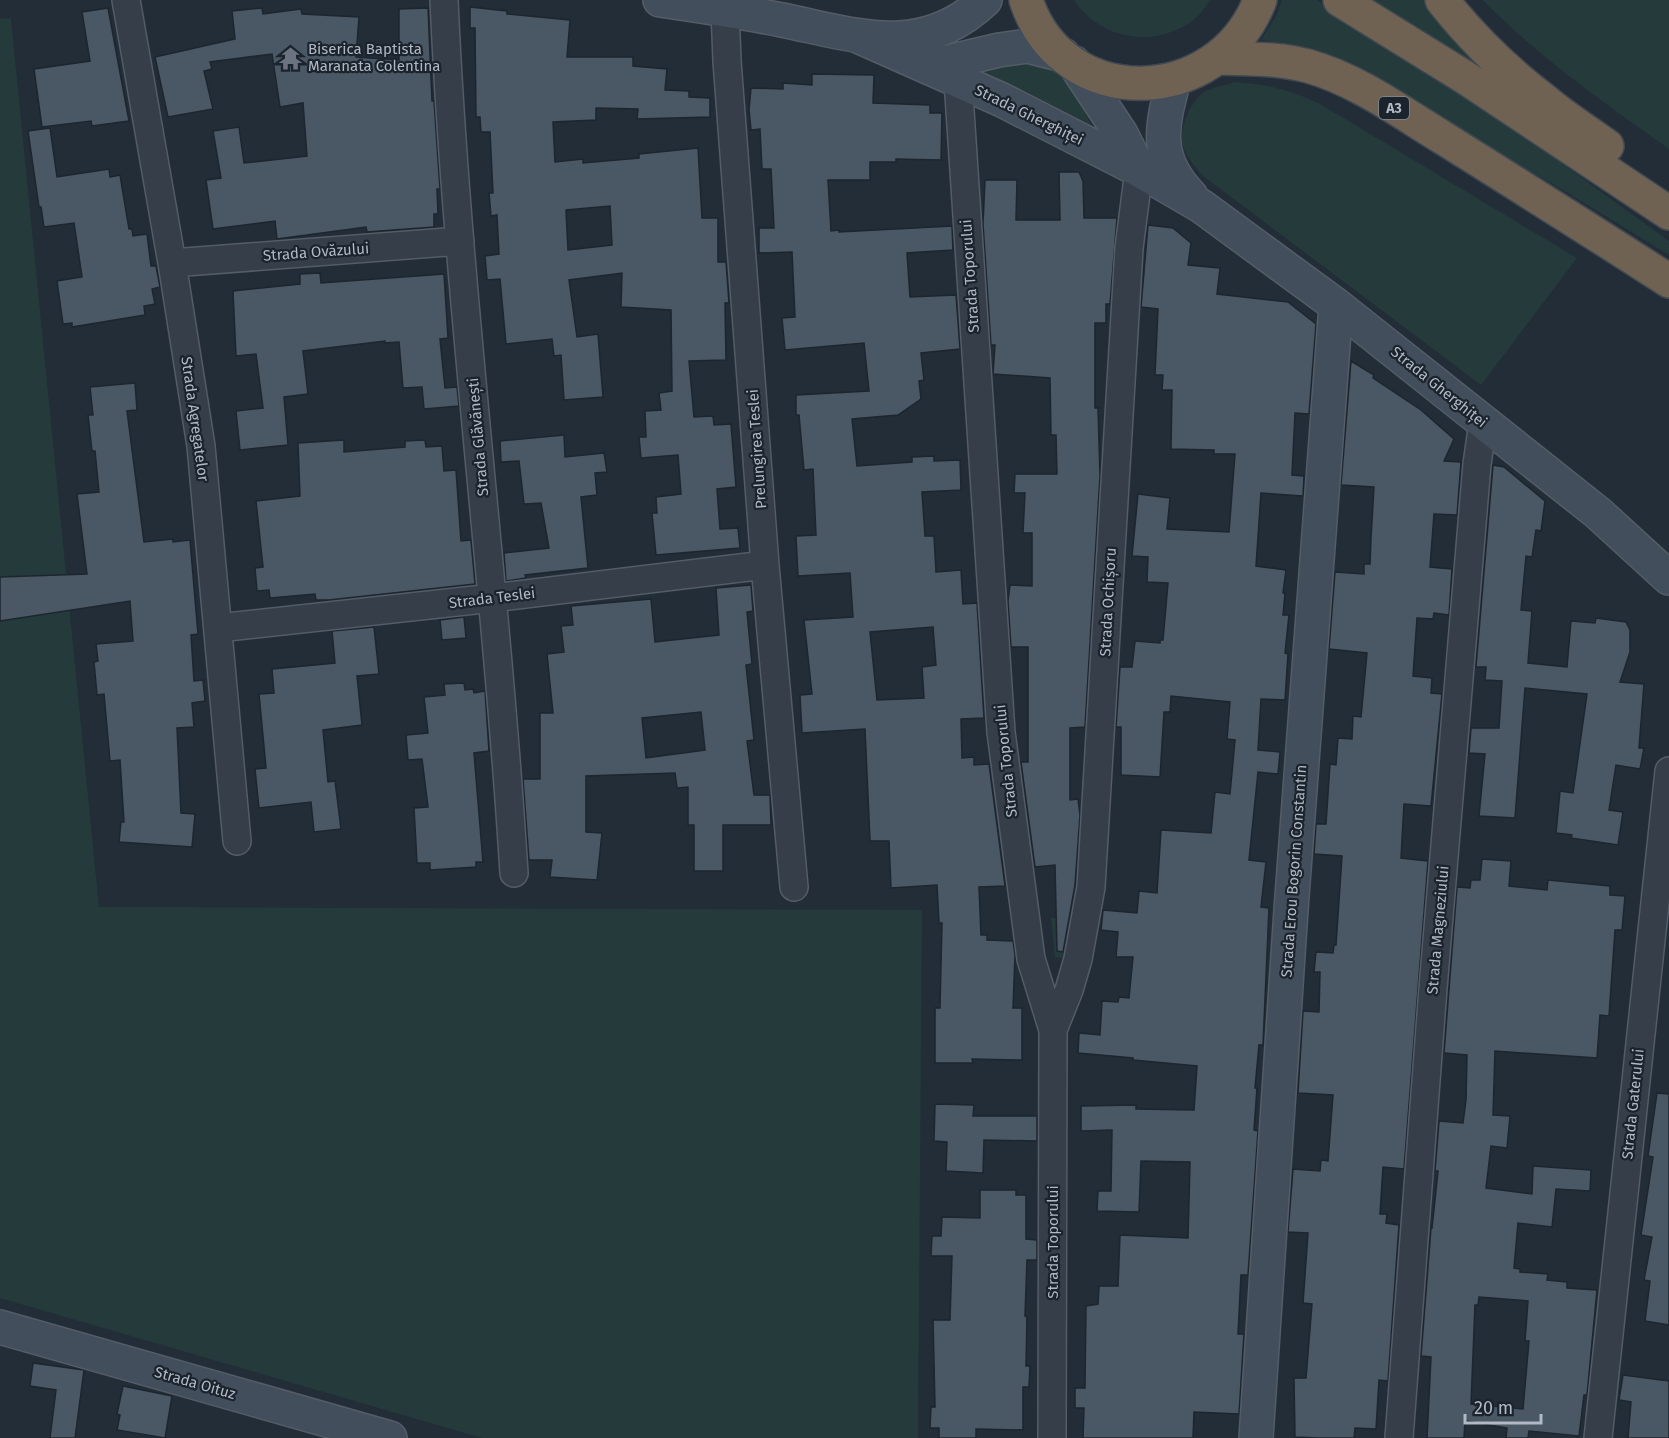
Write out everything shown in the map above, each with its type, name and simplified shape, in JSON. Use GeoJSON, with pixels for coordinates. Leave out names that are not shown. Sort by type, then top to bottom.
{"type":"FeatureCollection","features":[{"type":"Feature","properties":{"kind":"highway"},"geometry":{"type":"LineString","coordinates":[[1026,0],[1029,11],[1044,35],[1069,59],[1090,72],[1124,83],[1140,84],[1174,80],[1197,71],[1218,58],[1238,39],[1254,16],[1260,0]]}},
{"type":"Feature","properties":{"kind":"highway"},"geometry":{"type":"LineString","coordinates":[[1340,0],[1456,72],[1669,211]]}},
{"type":"Feature","properties":{"kind":"highway"},"geometry":{"type":"LineString","coordinates":[[1442,0],[1459,21],[1507,70],[1544,101],[1626,161],[1669,211]]}},
{"type":"Feature","properties":{"kind":"highway","name":"A3"},"geometry":{"type":"LineString","coordinates":[[1218,58],[1289,62],[1329,73],[1384,102],[1552,205],[1669,281]]}},
{"type":"Feature","properties":{"kind":"street","name":"Strada Agregatelor"},"geometry":{"type":"LineString","coordinates":[[126,0],[201,446],[237,841]]}},
{"type":"Feature","properties":{"kind":"street","name":"Strada Glăvănești"},"geometry":{"type":"LineString","coordinates":[[444,0],[460,241],[505,734],[514,873]]}},
{"type":"Feature","properties":{"kind":"street","name":"Strada Gherghiței"},"geometry":{"type":"LineString","coordinates":[[660,0],[725,10],[860,37],[899,38],[930,34],[962,18],[985,0]]}},
{"type":"Feature","properties":{"kind":"street","name":"Prelungirea Teslei"},"geometry":{"type":"LineString","coordinates":[[725,10],[765,565],[794,887]]}},
{"type":"Feature","properties":{"kind":"street","name":"Strada Gherghiței"},"geometry":{"type":"LineString","coordinates":[[860,37],[1002,100],[1139,170],[1201,206],[1336,305],[1598,513],[1669,578]]}},
{"type":"Feature","properties":{"kind":"street","name":"Strada Gherghiței"},"geometry":{"type":"LineString","coordinates":[[918,62],[948,62],[1028,46],[1069,59]]}},
{"type":"Feature","properties":{"kind":"street"},"geometry":{"type":"LineString","coordinates":[[1069,59],[1121,134],[1139,170]]}},
{"type":"Feature","properties":{"kind":"street","name":"Strada Toporului"},"geometry":{"type":"LineString","coordinates":[[958,80],[1001,732],[1031,958],[1053,1030],[1052,1438]]}},
{"type":"Feature","properties":{"kind":"street","name":"Strada Gherghiței"},"geometry":{"type":"LineString","coordinates":[[1174,80],[1162,133],[1165,155],[1177,180],[1201,206]]}},
{"type":"Feature","properties":{"kind":"street","name":"Strada Ochișoru"},"geometry":{"type":"LineString","coordinates":[[1053,1030],[1070,990],[1091,887],[1129,248],[1139,170]]}},
{"type":"Feature","properties":{"kind":"street","name":"Strada Ovăzului"},"geometry":{"type":"LineString","coordinates":[[172,264],[460,241]]}},
{"type":"Feature","properties":{"kind":"street","name":"Strada Erou Bogorin Constantin"},"geometry":{"type":"LineString","coordinates":[[1256,1438],[1291,910],[1336,305]]}},
{"type":"Feature","properties":{"kind":"street","name":"Strada Magneziului"},"geometry":{"type":"LineString","coordinates":[[1399,1438],[1432,988],[1477,464],[1483,423]]}},
{"type":"Feature","properties":{"kind":"street","name":"Strada Teslei"},"geometry":{"type":"LineString","coordinates":[[218,628],[765,565]]}},
{"type":"Feature","properties":{"kind":"street","name":"Strada Gaterului"},"geometry":{"type":"LineString","coordinates":[[1598,1438],[1669,771]]}},
{"type":"Feature","properties":{"kind":"street","name":"Strada Oituz"},"geometry":{"type":"LineString","coordinates":[[0,1327],[390,1438]]}},
{"type":"Feature","properties":{"kind":"green space"},"geometry":{"type":"Polygon","coordinates":[[[1074,0],[1210,0],[1199,15],[1184,26],[1150,37],[1116,32],[1100,25],[1074,0]]]}},
{"type":"Feature","properties":{"kind":"green space"},"geometry":{"type":"Polygon","coordinates":[[[1282,0],[1317,0],[1411,58],[1484,107],[1669,241],[1669,255],[1335,57],[1296,45],[1261,40],[1276,16],[1282,0]]]}},
{"type":"Feature","properties":{"kind":"green space"},"geometry":{"type":"Polygon","coordinates":[[[1364,0],[1424,0],[1507,88],[1364,0]]]}},
{"type":"Feature","properties":{"kind":"green space"},"geometry":{"type":"Polygon","coordinates":[[[1483,0],[1669,0],[1669,149],[1549,60],[1483,0]]]}},
{"type":"Feature","properties":{"kind":"green space"},"geometry":{"type":"Polygon","coordinates":[[[0,18],[11,19],[99,907],[922,910],[918,1438],[482,1438],[0,1298],[0,18]]]}},
{"type":"Feature","properties":{"kind":"green space"},"geometry":{"type":"Polygon","coordinates":[[[1022,61],[1049,68],[1066,82],[1079,101],[1099,141],[971,73],[1022,61]]]}},
{"type":"Feature","properties":{"kind":"green space"},"geometry":{"type":"Polygon","coordinates":[[[1236,82],[1280,89],[1322,105],[1577,258],[1481,385],[1202,175],[1195,167],[1185,153],[1182,138],[1182,130],[1189,111],[1204,92],[1236,82]]]}},
{"type":"Feature","properties":{"kind":"green space"},"geometry":{"type":"Polygon","coordinates":[[[1051,918],[1076,918],[1070,957],[1055,958],[1051,918]]]}},
{"type":"Feature","properties":{"kind":"building"},"geometry":{"type":"Polygon","coordinates":[[[470,7],[507,11],[507,14],[570,20],[567,57],[633,57],[633,66],[667,69],[665,90],[689,91],[689,97],[710,98],[710,117],[637,119],[638,109],[596,108],[596,120],[553,122],[555,162],[583,159],[583,163],[639,158],[639,154],[698,148],[702,218],[718,218],[718,262],[726,262],[729,303],[725,303],[726,360],[689,361],[694,417],[713,416],[714,425],[731,424],[736,487],[717,489],[720,529],[738,528],[740,548],[656,555],[652,513],[657,513],[656,497],[681,494],[678,455],[641,458],[639,437],[646,437],[645,411],[661,410],[659,393],[672,391],[671,310],[621,307],[622,273],[569,280],[577,337],[598,334],[603,397],[564,400],[561,355],[554,356],[552,339],[506,344],[500,279],[487,280],[485,256],[499,254],[497,215],[491,216],[489,193],[493,193],[490,132],[481,132],[480,117],[476,117],[475,28],[470,28],[470,7]],[[610,206],[566,210],[568,250],[612,245],[610,206]]]}},
{"type":"Feature","properties":{"kind":"building"},"geometry":{"type":"Polygon","coordinates":[[[108,8],[129,121],[92,126],[91,121],[42,127],[34,69],[90,61],[82,12],[108,8]]]}},
{"type":"Feature","properties":{"kind":"building"},"geometry":{"type":"Polygon","coordinates":[[[262,8],[263,14],[301,9],[302,14],[359,17],[356,57],[399,60],[399,9],[428,8],[432,101],[434,101],[440,189],[437,189],[438,214],[434,214],[434,227],[367,232],[366,227],[277,239],[275,221],[213,229],[206,180],[221,178],[213,131],[239,127],[244,163],[307,156],[303,103],[280,107],[272,54],[210,62],[212,69],[204,71],[213,109],[168,117],[155,57],[235,39],[232,11],[262,8]]]}},
{"type":"Feature","properties":{"kind":"building"},"geometry":{"type":"Polygon","coordinates":[[[812,74],[874,75],[873,103],[930,105],[930,113],[942,113],[941,160],[896,159],[896,162],[870,162],[870,180],[828,180],[831,231],[952,226],[953,250],[907,253],[910,297],[956,295],[960,349],[921,353],[924,380],[919,381],[921,399],[898,415],[852,419],[857,466],[912,462],[912,457],[934,456],[934,461],[960,460],[961,490],[922,492],[925,536],[934,536],[936,572],[961,570],[963,604],[977,603],[984,718],[961,719],[962,758],[974,757],[974,765],[989,764],[1005,886],[979,887],[981,935],[987,935],[987,940],[1013,941],[1015,955],[1013,1008],[1022,1008],[1022,1060],[972,1059],[973,1063],[935,1063],[935,1008],[940,1008],[942,923],[939,923],[937,885],[891,888],[889,841],[870,841],[865,729],[802,733],[800,695],[812,694],[804,620],[853,617],[850,573],[798,576],[796,536],[816,535],[813,469],[804,470],[799,415],[796,415],[796,395],[869,391],[864,343],[785,350],[782,318],[795,317],[792,252],[759,253],[759,228],[774,228],[771,169],[762,169],[760,129],[751,130],[749,110],[751,88],[783,89],[783,83],[812,85],[812,74]],[[933,627],[870,632],[877,700],[924,698],[922,667],[936,665],[933,627]]]}},
{"type":"Feature","properties":{"kind":"building"},"geometry":{"type":"Polygon","coordinates":[[[50,128],[57,177],[109,169],[110,177],[120,175],[129,229],[132,229],[133,236],[147,234],[151,266],[156,266],[160,287],[152,289],[155,304],[144,306],[145,315],[72,327],[72,323],[63,324],[57,281],[82,277],[74,223],[44,227],[28,131],[50,128]]]}},
{"type":"Feature","properties":{"kind":"building"},"geometry":{"type":"Polygon","coordinates":[[[1059,172],[1079,172],[1083,181],[1084,218],[1117,218],[1110,304],[1106,304],[1106,323],[1095,323],[1095,408],[1098,408],[1100,476],[1085,727],[1070,728],[1070,800],[1078,799],[1080,815],[1075,885],[1063,952],[1057,951],[1055,865],[1035,867],[1021,762],[1028,762],[1028,647],[1011,647],[1008,601],[1010,585],[1032,586],[1032,533],[1023,533],[1025,493],[1014,493],[1015,474],[1057,474],[1056,435],[1051,435],[1050,378],[993,374],[995,345],[991,345],[983,224],[985,180],[1017,180],[1016,220],[1060,220],[1059,172]]]}},
{"type":"Feature","properties":{"kind":"building"},"geometry":{"type":"Polygon","coordinates":[[[1148,225],[1173,228],[1191,243],[1188,265],[1220,268],[1217,294],[1288,302],[1316,324],[1309,414],[1295,413],[1292,475],[1304,476],[1303,496],[1261,493],[1256,566],[1286,570],[1283,615],[1289,615],[1285,653],[1288,654],[1285,700],[1261,699],[1258,750],[1280,752],[1278,774],[1258,772],[1249,860],[1266,862],[1261,907],[1269,908],[1263,1045],[1259,1045],[1255,1088],[1257,1088],[1254,1130],[1258,1131],[1248,1275],[1241,1275],[1238,1334],[1244,1334],[1239,1414],[1194,1412],[1193,1438],[1083,1438],[1084,1408],[1075,1408],[1075,1388],[1085,1388],[1086,1306],[1098,1304],[1099,1286],[1118,1286],[1120,1235],[1188,1238],[1190,1162],[1141,1161],[1139,1212],[1097,1211],[1098,1191],[1111,1191],[1112,1130],[1081,1131],[1081,1106],[1136,1105],[1136,1109],[1194,1110],[1197,1066],[1078,1053],[1079,1033],[1100,1035],[1102,1001],[1118,1002],[1119,997],[1129,998],[1133,957],[1116,957],[1118,932],[1101,930],[1103,910],[1137,913],[1139,891],[1157,893],[1161,830],[1211,833],[1215,792],[1230,794],[1235,740],[1227,739],[1230,702],[1171,696],[1170,712],[1164,712],[1160,777],[1121,775],[1121,727],[1116,727],[1120,667],[1132,667],[1135,641],[1160,643],[1160,640],[1163,640],[1168,583],[1147,582],[1148,557],[1132,556],[1138,494],[1170,498],[1167,529],[1229,532],[1235,454],[1214,454],[1214,450],[1171,449],[1172,390],[1162,390],[1163,375],[1155,375],[1158,309],[1141,307],[1148,225]]]}},
{"type":"Feature","properties":{"kind":"building"},"geometry":{"type":"Polygon","coordinates":[[[320,273],[321,283],[444,274],[448,338],[440,339],[445,388],[457,387],[459,406],[424,409],[422,387],[403,388],[399,342],[385,343],[385,341],[303,351],[308,394],[284,397],[288,445],[240,450],[236,411],[263,408],[256,354],[236,356],[233,291],[300,284],[300,274],[320,273]]]}},
{"type":"Feature","properties":{"kind":"building"},"geometry":{"type":"Polygon","coordinates":[[[1351,361],[1421,410],[1454,439],[1444,461],[1461,462],[1457,515],[1434,514],[1430,567],[1452,569],[1449,615],[1434,613],[1433,619],[1417,618],[1413,676],[1432,678],[1431,693],[1442,694],[1431,806],[1404,804],[1401,858],[1428,861],[1404,1169],[1383,1167],[1380,1214],[1387,1214],[1386,1223],[1399,1225],[1388,1381],[1379,1380],[1376,1429],[1355,1428],[1354,1438],[1319,1438],[1295,1437],[1294,1378],[1306,1378],[1312,1304],[1303,1303],[1308,1233],[1288,1232],[1293,1169],[1320,1171],[1321,1160],[1328,1161],[1333,1095],[1298,1093],[1303,1011],[1319,1012],[1320,972],[1314,972],[1316,952],[1333,953],[1334,945],[1336,945],[1342,856],[1314,854],[1316,824],[1326,824],[1330,764],[1336,765],[1338,738],[1352,739],[1353,716],[1361,717],[1367,653],[1329,649],[1335,572],[1364,574],[1364,564],[1370,564],[1374,487],[1341,485],[1351,361]]]}},
{"type":"Feature","properties":{"kind":"building"},"geometry":{"type":"Polygon","coordinates":[[[135,383],[137,410],[127,411],[144,542],[190,540],[198,634],[191,635],[194,681],[203,680],[205,701],[192,703],[194,727],[177,728],[181,813],[195,814],[192,847],[119,842],[121,822],[124,822],[120,760],[110,761],[104,694],[97,695],[94,662],[98,661],[96,644],[133,641],[130,601],[0,621],[0,577],[87,574],[77,494],[99,492],[95,451],[92,451],[88,415],[93,415],[90,387],[135,383]]]}},
{"type":"Feature","properties":{"kind":"building"},"geometry":{"type":"Polygon","coordinates":[[[564,435],[565,457],[604,453],[607,472],[595,473],[597,495],[581,497],[588,568],[525,575],[526,578],[506,581],[504,553],[549,548],[541,503],[524,504],[519,461],[501,462],[500,441],[564,435]]]}},
{"type":"Feature","properties":{"kind":"building"},"geometry":{"type":"Polygon","coordinates":[[[344,440],[344,452],[405,447],[405,441],[425,440],[426,447],[442,446],[444,471],[456,470],[461,541],[471,540],[475,584],[329,600],[316,600],[315,594],[270,598],[269,590],[257,591],[255,568],[263,567],[256,501],[300,496],[298,443],[344,440]]]}},
{"type":"Feature","properties":{"kind":"building"},"geometry":{"type":"Polygon","coordinates":[[[1493,465],[1504,467],[1545,501],[1541,531],[1536,530],[1532,557],[1526,556],[1521,610],[1532,611],[1528,663],[1567,667],[1571,621],[1595,623],[1596,618],[1626,622],[1630,630],[1630,652],[1620,682],[1644,684],[1639,748],[1644,748],[1640,769],[1616,765],[1609,810],[1623,812],[1618,845],[1571,838],[1572,835],[1556,833],[1560,791],[1573,793],[1587,694],[1525,688],[1515,818],[1479,816],[1485,754],[1469,753],[1471,728],[1499,728],[1502,681],[1485,680],[1486,667],[1476,667],[1493,465]]]}},
{"type":"Feature","properties":{"kind":"building"},"geometry":{"type":"Polygon","coordinates":[[[751,585],[753,611],[747,612],[752,664],[746,665],[754,740],[747,741],[754,795],[770,795],[771,825],[723,825],[723,871],[694,871],[694,825],[688,825],[688,787],[677,788],[675,773],[586,776],[586,832],[602,833],[597,880],[550,877],[552,860],[529,860],[523,779],[540,779],[540,713],[553,713],[547,654],[564,652],[561,626],[573,625],[571,606],[651,599],[655,642],[719,635],[716,588],[751,585]],[[701,712],[642,718],[646,758],[705,750],[701,712]]]}},
{"type":"Feature","properties":{"kind":"building"},"geometry":{"type":"Polygon","coordinates":[[[464,617],[466,638],[442,640],[440,620],[464,617]]]}},
{"type":"Feature","properties":{"kind":"building"},"geometry":{"type":"Polygon","coordinates":[[[374,627],[379,674],[357,676],[362,725],[323,730],[328,782],[335,781],[341,829],[314,832],[311,802],[259,808],[255,769],[266,768],[259,694],[274,693],[272,669],[335,663],[332,631],[374,627]]]}},
{"type":"Feature","properties":{"kind":"building"},"geometry":{"type":"Polygon","coordinates":[[[464,683],[465,690],[473,689],[474,693],[485,691],[489,751],[474,753],[483,862],[476,862],[476,867],[430,870],[430,863],[417,863],[414,808],[428,807],[422,759],[408,760],[406,735],[428,733],[424,697],[445,695],[444,684],[464,683]]]}},
{"type":"Feature","properties":{"kind":"building"},"geometry":{"type":"Polygon","coordinates":[[[1482,859],[1511,861],[1509,886],[1547,890],[1548,880],[1610,886],[1610,895],[1625,896],[1622,930],[1615,930],[1609,1016],[1600,1015],[1597,1058],[1495,1051],[1493,1115],[1510,1116],[1507,1148],[1491,1146],[1486,1188],[1532,1194],[1533,1166],[1591,1170],[1590,1191],[1556,1189],[1552,1227],[1518,1223],[1514,1268],[1520,1269],[1520,1272],[1548,1274],[1547,1280],[1567,1282],[1567,1288],[1597,1290],[1587,1395],[1584,1395],[1579,1436],[1529,1431],[1528,1438],[1506,1438],[1507,1428],[1465,1421],[1464,1438],[1427,1438],[1431,1357],[1421,1356],[1438,1171],[1435,1171],[1439,1121],[1463,1123],[1466,1100],[1467,1055],[1444,1053],[1457,887],[1470,888],[1471,880],[1480,880],[1482,859]],[[1479,1297],[1478,1305],[1475,1305],[1471,1404],[1523,1409],[1529,1341],[1525,1341],[1528,1301],[1479,1297]]]}},
{"type":"Feature","properties":{"kind":"building"},"geometry":{"type":"Polygon","coordinates":[[[1657,1093],[1669,1094],[1669,1325],[1645,1321],[1650,1281],[1644,1280],[1652,1237],[1641,1235],[1653,1157],[1648,1156],[1657,1093]]]}},
{"type":"Feature","properties":{"kind":"building"},"geometry":{"type":"Polygon","coordinates":[[[935,1104],[974,1105],[973,1116],[1037,1116],[1037,1141],[984,1140],[983,1173],[946,1171],[947,1142],[934,1141],[935,1104]]]}},
{"type":"Feature","properties":{"kind":"building"},"geometry":{"type":"Polygon","coordinates":[[[980,1190],[1016,1190],[1016,1195],[1026,1195],[1026,1239],[1037,1240],[1037,1260],[1027,1260],[1026,1366],[1030,1366],[1029,1387],[1023,1387],[1023,1430],[976,1429],[976,1438],[939,1438],[939,1428],[930,1428],[931,1407],[935,1407],[933,1320],[950,1320],[952,1256],[931,1256],[932,1236],[941,1236],[942,1217],[980,1218],[980,1190]]]}},
{"type":"Feature","properties":{"kind":"building"},"geometry":{"type":"Polygon","coordinates":[[[33,1363],[84,1370],[75,1438],[50,1438],[56,1390],[30,1386],[33,1363]]]}},
{"type":"Feature","properties":{"kind":"building"},"geometry":{"type":"Polygon","coordinates":[[[1623,1375],[1669,1381],[1669,1438],[1628,1438],[1631,1402],[1619,1400],[1623,1375]]]}},
{"type":"Feature","properties":{"kind":"building"},"geometry":{"type":"Polygon","coordinates":[[[123,1386],[172,1396],[165,1438],[117,1430],[120,1415],[117,1414],[123,1386]]]}},
{"type":"Feature","properties":{"kind":"place","name":"Biserica Baptista Maranata Colentina"},"geometry":{"type":"Point","coordinates":[290,58]}}]}
